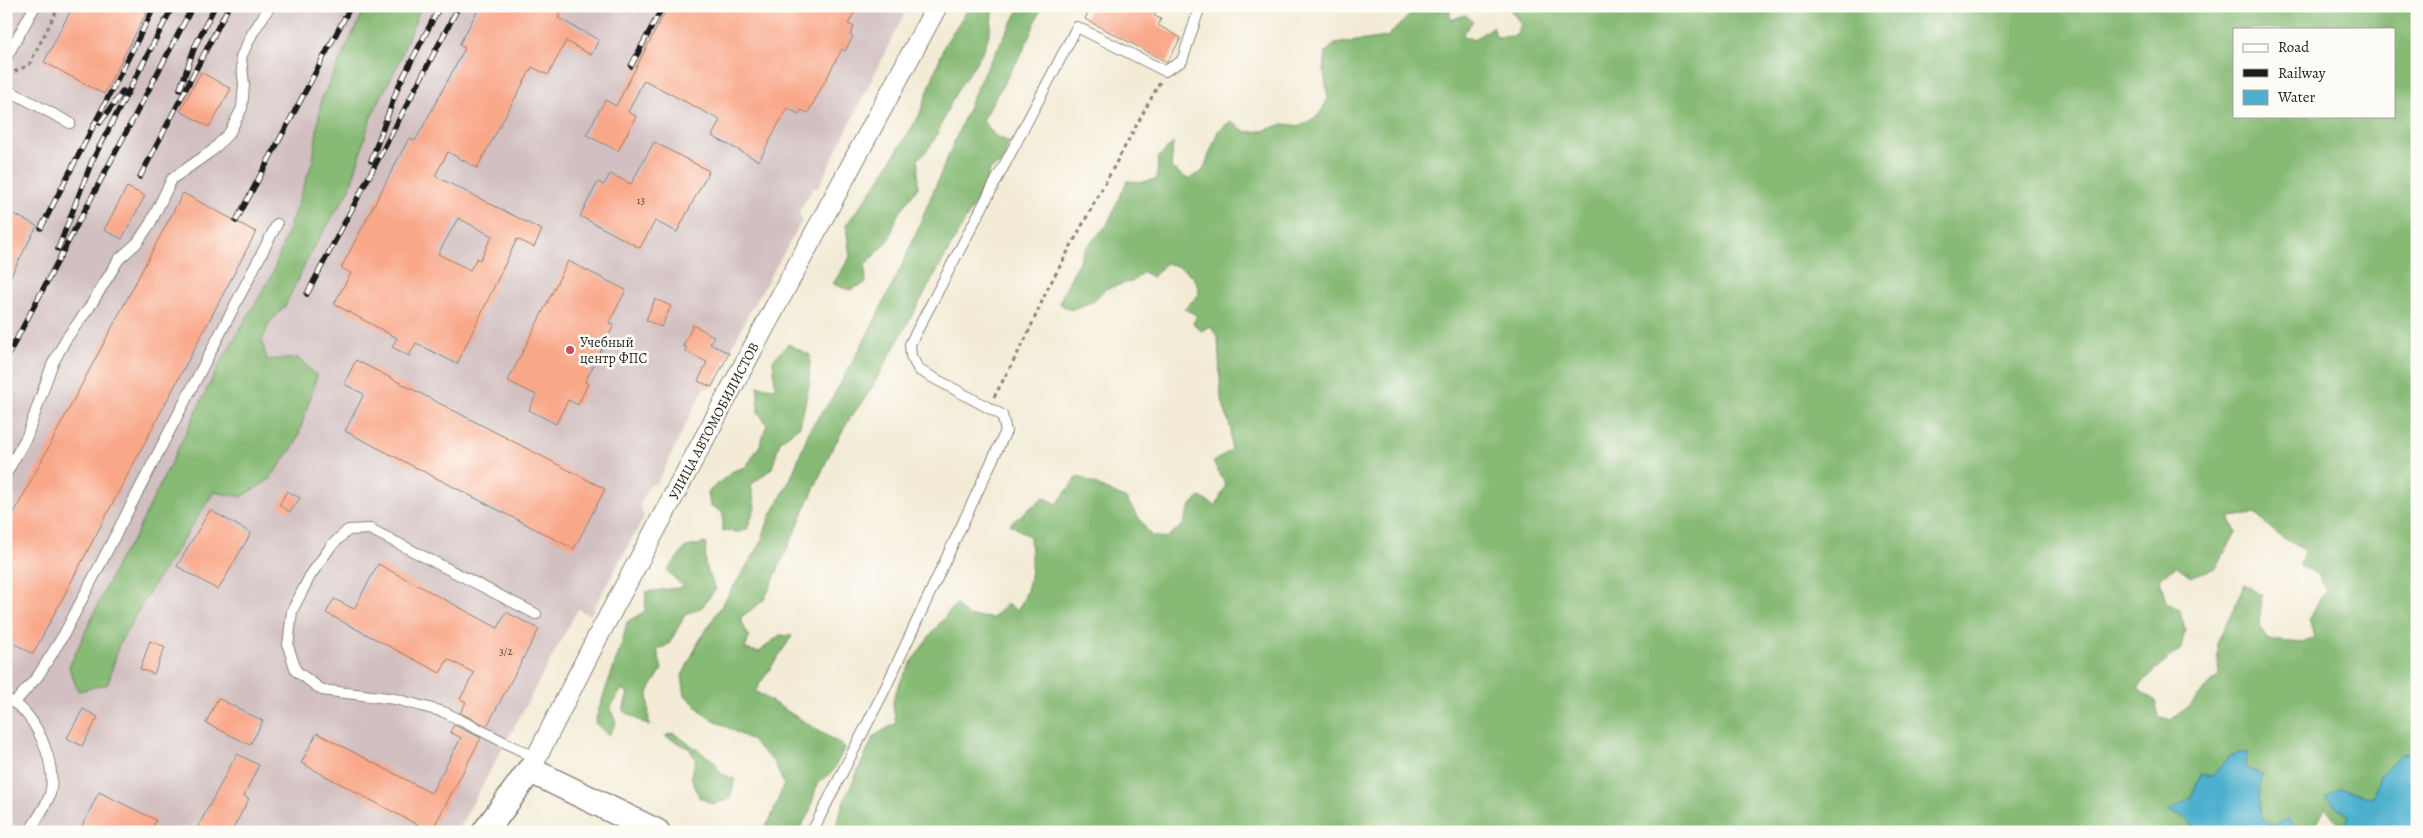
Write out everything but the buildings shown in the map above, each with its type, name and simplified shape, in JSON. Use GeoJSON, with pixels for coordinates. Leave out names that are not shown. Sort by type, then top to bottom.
{"type":"FeatureCollection","features":[{"type":"Feature","properties":{"kind":"street","name":"УЛИЦА АВТОМОБИЛИСТОВ"},"geometry":{"type":"LineString","coordinates":[[485,832],[533,764],[606,622],[937,6]]}},
{"type":"Feature","properties":{"kind":"street"},"geometry":{"type":"LineString","coordinates":[[533,764],[657,832]]}},
{"type":"Feature","properties":{"kind":"lane"},"geometry":{"type":"LineString","coordinates":[[6,58],[35,6]]}},
{"type":"Feature","properties":{"kind":"lane"},"geometry":{"type":"LineString","coordinates":[[6,474],[27,436],[52,365],[66,339],[119,259],[137,243],[150,224],[172,179],[213,150],[230,132],[242,108],[244,85],[241,57],[252,34],[270,6]]}},
{"type":"Feature","properties":{"kind":"lane"},"geometry":{"type":"LineString","coordinates":[[812,832],[884,691],[1006,431],[1002,415],[989,406],[919,370],[911,356],[910,344],[1077,27],[1165,71],[1182,61],[1200,6]]}},
{"type":"Feature","properties":{"kind":"lane"},"geometry":{"type":"LineString","coordinates":[[6,89],[70,123]]}},
{"type":"Feature","properties":{"kind":"lane"},"geometry":{"type":"LineString","coordinates":[[29,832],[50,794],[52,774],[48,753],[36,729],[11,700],[38,676],[63,636],[276,224]]}},
{"type":"Feature","properties":{"kind":"lane"},"geometry":{"type":"LineString","coordinates":[[533,764],[444,712],[395,699],[322,690],[296,671],[288,646],[292,611],[296,602],[310,576],[332,546],[348,530],[370,529],[536,614]]}},
{"type":"Feature","properties":{"kind":"path"},"geometry":{"type":"LineString","coordinates":[[6,76],[29,65],[59,6]]}},
{"type":"Feature","properties":{"kind":"path"},"geometry":{"type":"LineString","coordinates":[[989,406],[1025,340],[1047,290],[1153,98],[1165,71]]}},
{"type":"Feature","properties":{"kind":"shaded area"},"geometry":{"type":"Polygon","coordinates":[[[6,6],[908,6],[818,188],[813,188],[799,211],[802,221],[749,313],[712,387],[703,389],[658,482],[648,486],[640,505],[644,517],[590,615],[578,609],[457,832],[6,832],[6,6]]]}},
{"type":"Feature","properties":{"kind":"green space"},"geometry":{"type":"Polygon","coordinates":[[[366,6],[421,6],[398,64],[371,117],[350,189],[313,248],[285,306],[270,322],[262,340],[267,360],[298,358],[317,376],[296,443],[270,479],[242,497],[214,492],[151,589],[119,644],[108,684],[78,691],[69,667],[119,559],[134,538],[220,363],[272,275],[313,160],[321,100],[366,6]]]}},
{"type":"Feature","properties":{"kind":"green space"},"geometry":{"type":"Polygon","coordinates":[[[970,6],[992,6],[989,33],[980,55],[949,105],[936,137],[926,152],[918,159],[918,187],[897,216],[889,240],[865,265],[866,283],[849,290],[833,284],[850,257],[846,225],[877,183],[919,116],[945,44],[970,6]]]}},
{"type":"Feature","properties":{"kind":"green space"},"geometry":{"type":"Polygon","coordinates":[[[1021,6],[1046,6],[1041,9],[1023,51],[982,120],[995,136],[1009,142],[1002,163],[989,170],[985,185],[868,394],[850,418],[831,451],[764,600],[740,618],[749,637],[745,649],[759,652],[780,635],[792,636],[755,691],[845,747],[833,771],[817,784],[809,814],[797,832],[768,832],[764,829],[771,818],[784,784],[774,762],[751,740],[705,715],[685,695],[682,676],[698,643],[760,545],[769,519],[791,478],[810,429],[833,397],[872,326],[904,261],[981,78],[1021,6]]]}},
{"type":"Feature","properties":{"kind":"green space"},"geometry":{"type":"Polygon","coordinates":[[[1392,6],[1432,6],[1435,11],[1450,10],[1450,20],[1465,15],[1473,21],[1462,35],[1474,40],[1493,26],[1496,37],[1516,36],[1521,24],[1510,9],[1510,6],[2417,6],[2417,832],[2334,832],[2338,823],[2325,807],[2315,824],[2315,832],[834,832],[844,801],[874,736],[896,723],[893,703],[901,680],[939,624],[956,604],[967,616],[993,618],[1006,604],[1017,610],[1022,602],[1029,584],[1030,537],[1010,524],[1044,497],[1057,504],[1078,476],[1126,499],[1151,536],[1166,538],[1183,525],[1190,506],[1200,497],[1216,506],[1226,485],[1213,462],[1231,450],[1231,429],[1221,397],[1218,337],[1210,326],[1201,331],[1193,323],[1197,316],[1185,308],[1199,295],[1193,277],[1184,270],[1166,263],[1153,277],[1143,272],[1133,281],[1105,289],[1092,302],[1070,310],[1059,303],[1084,250],[1107,225],[1127,181],[1143,182],[1157,179],[1158,158],[1173,143],[1171,168],[1188,179],[1203,171],[1218,131],[1231,121],[1246,132],[1263,131],[1283,124],[1301,126],[1319,115],[1328,99],[1324,71],[1326,52],[1335,44],[1387,37],[1415,10],[1392,6]],[[2255,514],[2229,517],[2236,532],[2216,568],[2192,576],[2176,566],[2160,578],[2166,603],[2180,609],[2185,629],[2181,649],[2153,672],[2138,688],[2155,701],[2159,716],[2171,720],[2192,703],[2219,675],[2217,643],[2245,584],[2262,596],[2259,624],[2268,640],[2303,643],[2314,637],[2309,619],[2318,600],[2327,591],[2318,574],[2300,566],[2304,550],[2276,533],[2255,514]]]}},
{"type":"Feature","properties":{"kind":"green space"},"geometry":{"type":"Polygon","coordinates":[[[788,344],[810,355],[809,386],[800,426],[780,441],[772,468],[751,485],[755,507],[747,529],[739,532],[723,531],[723,513],[710,505],[708,492],[733,471],[746,467],[760,445],[767,424],[758,412],[758,386],[775,388],[773,360],[788,344]]]}},
{"type":"Feature","properties":{"kind":"green space"},"geometry":{"type":"Polygon","coordinates":[[[706,543],[705,565],[716,589],[702,607],[685,615],[669,644],[657,650],[662,669],[648,692],[649,726],[623,711],[628,693],[622,689],[610,708],[616,723],[609,735],[595,723],[627,622],[645,611],[646,592],[684,587],[667,571],[686,547],[706,543]]]}},
{"type":"Feature","properties":{"kind":"green space"},"geometry":{"type":"Polygon","coordinates":[[[673,733],[714,761],[721,774],[735,779],[730,799],[713,804],[699,797],[691,776],[696,760],[689,748],[665,736],[673,733]]]}},
{"type":"Feature","properties":{"kind":"water"},"geometry":{"type":"Polygon","coordinates":[[[2248,752],[2245,767],[2262,775],[2259,793],[2261,820],[2274,826],[2288,817],[2298,832],[2198,832],[2185,818],[2168,811],[2190,799],[2201,774],[2212,776],[2231,755],[2248,752]]]}},
{"type":"Feature","properties":{"kind":"water"},"geometry":{"type":"Polygon","coordinates":[[[2417,753],[2417,832],[2342,832],[2349,816],[2325,797],[2340,788],[2372,797],[2380,776],[2401,754],[2417,753]]]}},
{"type":"Feature","properties":{"kind":"railway"},"geometry":{"type":"LineString","coordinates":[[41,228],[155,6]]}},
{"type":"Feature","properties":{"kind":"railway"},"geometry":{"type":"LineString","coordinates":[[58,249],[92,161],[173,6]]}},
{"type":"Feature","properties":{"kind":"railway"},"geometry":{"type":"LineString","coordinates":[[6,359],[193,6]]}},
{"type":"Feature","properties":{"kind":"railway"},"geometry":{"type":"LineString","coordinates":[[180,89],[195,46],[215,6]]}},
{"type":"Feature","properties":{"kind":"railway"},"geometry":{"type":"LineString","coordinates":[[140,177],[229,6]]}},
{"type":"Feature","properties":{"kind":"railway"},"geometry":{"type":"LineString","coordinates":[[236,221],[351,6]]}},
{"type":"Feature","properties":{"kind":"railway"},"geometry":{"type":"LineString","coordinates":[[371,161],[398,87],[440,6]]}},
{"type":"Feature","properties":{"kind":"railway"},"geometry":{"type":"LineString","coordinates":[[307,294],[459,6]]}},
{"type":"Feature","properties":{"kind":"railway"},"geometry":{"type":"LineString","coordinates":[[631,66],[663,6]]}},
{"type":"Feature","properties":{"kind":"railway"},"geometry":{"type":"LineString","coordinates":[[100,123],[123,91]]}},
{"type":"Feature","properties":{"kind":"place","name":"Учебный центр ФПС"},"geometry":{"type":"Point","coordinates":[570,350]}}]}
